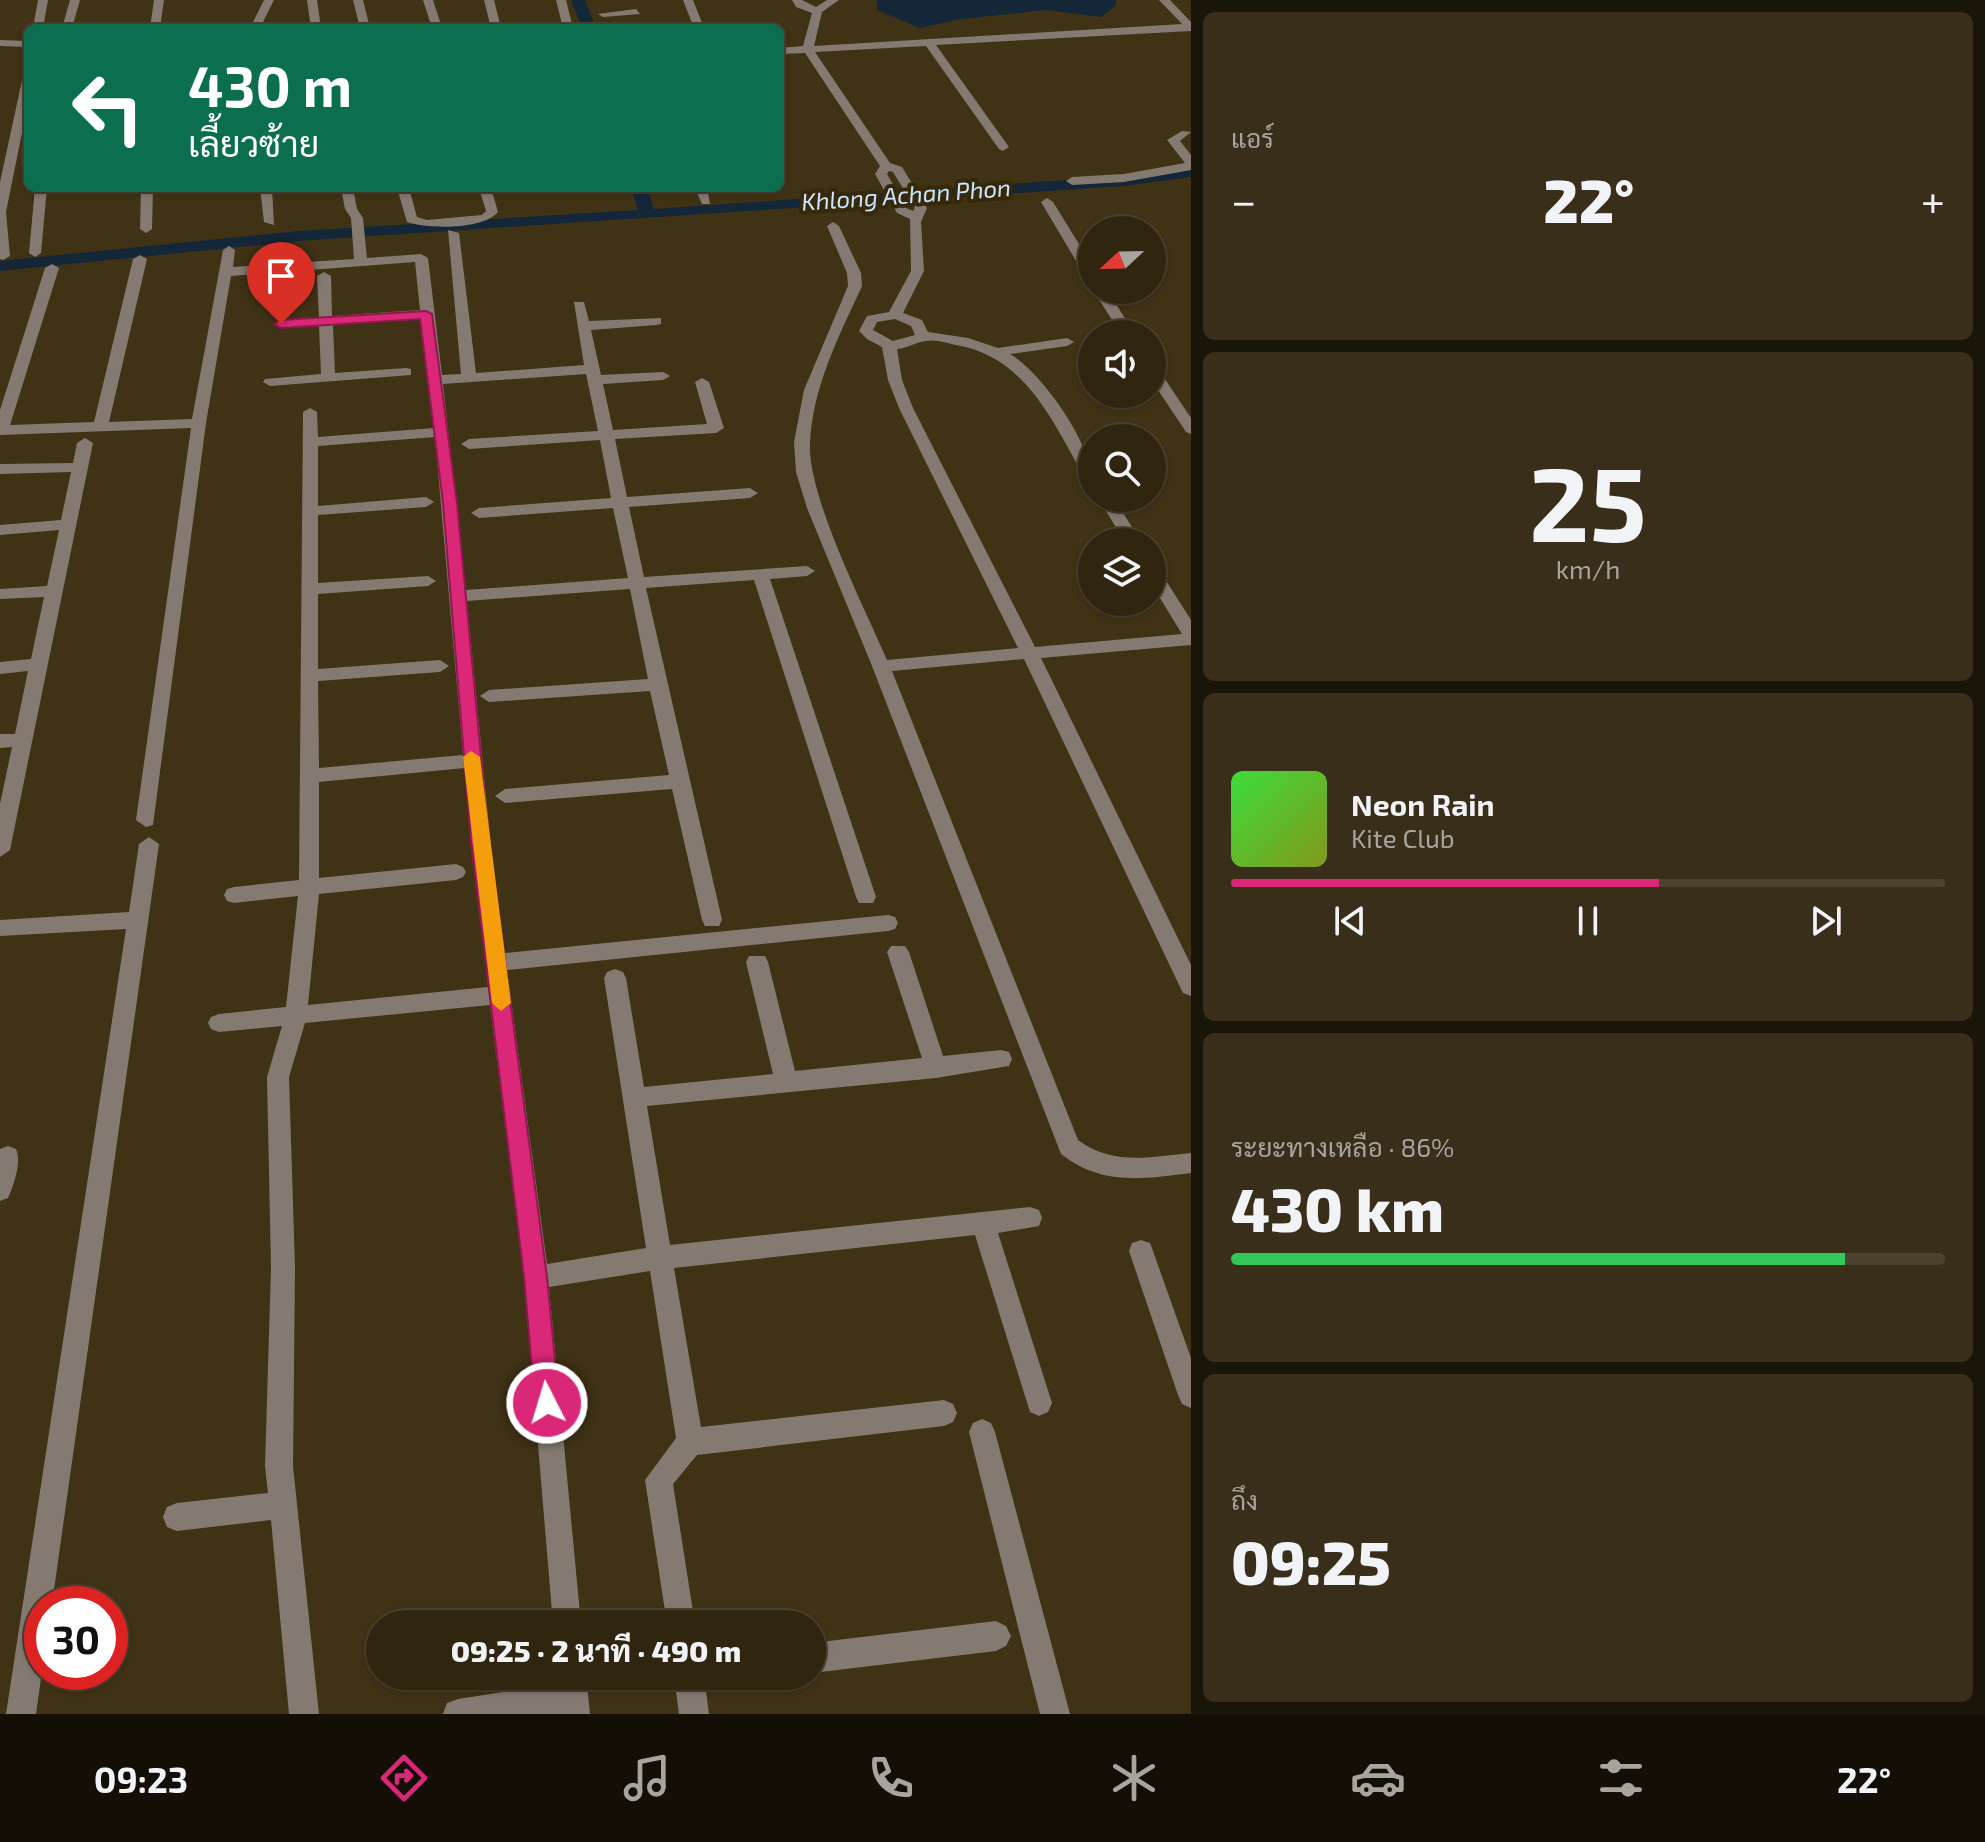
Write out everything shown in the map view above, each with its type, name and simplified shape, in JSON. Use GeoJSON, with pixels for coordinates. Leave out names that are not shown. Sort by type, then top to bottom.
{"type":"FeatureCollection","features":[{"type":"Feature","properties":{"kind":"street"},"geometry":{"type":"LineString","coordinates":[[39,24],[43,0]]}},
{"type":"Feature","properties":{"kind":"street"},"geometry":{"type":"LineString","coordinates":[[68,24],[75,0]]}},
{"type":"Feature","properties":{"kind":"street"},"geometry":{"type":"LineString","coordinates":[[156,24],[159,0]]}},
{"type":"Feature","properties":{"kind":"street"},"geometry":{"type":"LineString","coordinates":[[312,0],[315,24]]}},
{"type":"Feature","properties":{"kind":"street"},"geometry":{"type":"LineString","coordinates":[[358,0],[364,24]]}},
{"type":"Feature","properties":{"kind":"street"},"geometry":{"type":"LineString","coordinates":[[428,0],[436,24]]}},
{"type":"Feature","properties":{"kind":"street"},"geometry":{"type":"LineString","coordinates":[[489,0],[495,24]]}},
{"type":"Feature","properties":{"kind":"street"},"geometry":{"type":"LineString","coordinates":[[561,0],[567,24]]}},
{"type":"Feature","properties":{"kind":"street"},"geometry":{"type":"LineString","coordinates":[[596,0],[607,24]]}},
{"type":"Feature","properties":{"kind":"street"},"geometry":{"type":"LineString","coordinates":[[688,0],[697,24]]}},
{"type":"Feature","properties":{"kind":"street"},"geometry":{"type":"LineString","coordinates":[[797,0],[800,5],[817,11]]}},
{"type":"Feature","properties":{"kind":"street"},"geometry":{"type":"LineString","coordinates":[[834,0],[817,11],[808,49],[886,166],[881,174],[901,210],[915,217],[914,236],[919,264],[895,315]]}},
{"type":"Feature","properties":{"kind":"street"},"geometry":{"type":"LineString","coordinates":[[1164,0],[1191,27]]}},
{"type":"Feature","properties":{"kind":"street"},"geometry":{"type":"LineString","coordinates":[[257,24],[268,4],[282,3]]}},
{"type":"Feature","properties":{"kind":"street"},"geometry":{"type":"LineString","coordinates":[[603,14],[636,12]]}},
{"type":"Feature","properties":{"kind":"street"},"geometry":{"type":"LineString","coordinates":[[784,51],[1191,27]]}},
{"type":"Feature","properties":{"kind":"street"},"geometry":{"type":"LineString","coordinates":[[1133,30],[1148,44]]}},
{"type":"Feature","properties":{"kind":"street"},"geometry":{"type":"LineString","coordinates":[[1086,33],[1098,47]]}},
{"type":"Feature","properties":{"kind":"street"},"geometry":{"type":"LineString","coordinates":[[929,42],[1003,147]]}},
{"type":"Feature","properties":{"kind":"street"},"geometry":{"type":"LineString","coordinates":[[0,43],[24,44]]}},
{"type":"Feature","properties":{"kind":"street"},"geometry":{"type":"LineString","coordinates":[[3,256],[0,212],[24,95]]}},
{"type":"Feature","properties":{"kind":"street"},"geometry":{"type":"LineString","coordinates":[[1072,181],[1124,178],[1191,165],[1173,140],[1186,133]]}},
{"type":"Feature","properties":{"kind":"street"},"geometry":{"type":"LineString","coordinates":[[35,253],[41,192]]}},
{"type":"Feature","properties":{"kind":"street"},"geometry":{"type":"LineString","coordinates":[[146,229],[147,192]]}},
{"type":"Feature","properties":{"kind":"street"},"geometry":{"type":"LineString","coordinates":[[266,192],[270,222]]}},
{"type":"Feature","properties":{"kind":"street"},"geometry":{"type":"LineString","coordinates":[[348,192],[351,209],[357,218],[360,253]]}},
{"type":"Feature","properties":{"kind":"street"},"geometry":{"type":"LineString","coordinates":[[404,192],[411,219],[426,224],[486,218],[492,212],[486,192]]}},
{"type":"Feature","properties":{"kind":"street"},"geometry":{"type":"LineString","coordinates":[[1047,202],[1078,253]]}},
{"type":"Feature","properties":{"kind":"street"},"geometry":{"type":"LineString","coordinates":[[833,226],[855,279],[842,320],[822,358],[811,390],[802,442],[804,472],[815,508],[881,666],[1069,1147],[1085,1161],[1104,1169],[1191,1163]]}},
{"type":"Feature","properties":{"kind":"street"},"geometry":{"type":"LineString","coordinates":[[453,233],[469,377]]}},
{"type":"Feature","properties":{"kind":"street"},"geometry":{"type":"LineString","coordinates":[[21,1714],[137,920],[199,423],[229,250]]}},
{"type":"Feature","properties":{"kind":"street"},"geometry":{"type":"LineString","coordinates":[[225,272],[360,253],[421,258],[472,761],[536,1277],[566,1610]]}},
{"type":"Feature","properties":{"kind":"street"},"geometry":{"type":"LineString","coordinates":[[101,425],[140,259]]}},
{"type":"Feature","properties":{"kind":"street"},"geometry":{"type":"LineString","coordinates":[[52,268],[1,430],[199,423]]}},
{"type":"Feature","properties":{"kind":"street"},"geometry":{"type":"LineString","coordinates":[[324,276],[328,379]]}},
{"type":"Feature","properties":{"kind":"street"},"geometry":{"type":"LineString","coordinates":[[579,305],[658,684],[712,920]]}},
{"type":"Feature","properties":{"kind":"street"},"geometry":{"type":"LineString","coordinates":[[281,324],[426,314]]}},
{"type":"Feature","properties":{"kind":"street"},"geometry":{"type":"LineString","coordinates":[[865,327],[872,319],[895,315],[917,323],[922,336]]}},
{"type":"Feature","properties":{"kind":"street"},"geometry":{"type":"LineString","coordinates":[[842,320],[865,327],[869,335],[889,344],[913,343],[922,336],[967,342],[996,352],[1031,380],[1078,454]]}},
{"type":"Feature","properties":{"kind":"street"},"geometry":{"type":"LineString","coordinates":[[583,326],[656,321]]}},
{"type":"Feature","properties":{"kind":"street"},"geometry":{"type":"LineString","coordinates":[[996,352],[1067,342]]}},
{"type":"Feature","properties":{"kind":"street"},"geometry":{"type":"LineString","coordinates":[[889,344],[895,380],[906,408],[1029,652],[1191,987]]}},
{"type":"Feature","properties":{"kind":"street"},"geometry":{"type":"LineString","coordinates":[[270,382],[406,372]]}},
{"type":"Feature","properties":{"kind":"street"},"geometry":{"type":"LineString","coordinates":[[435,380],[593,374],[663,376]]}},
{"type":"Feature","properties":{"kind":"street"},"geometry":{"type":"LineString","coordinates":[[469,444],[716,428],[702,382]]}},
{"type":"Feature","properties":{"kind":"street"},"geometry":{"type":"LineString","coordinates":[[1166,391],[1191,429]]}},
{"type":"Feature","properties":{"kind":"street"},"geometry":{"type":"LineString","coordinates":[[304,1714],[282,1505],[283,1268],[278,1077],[296,1016],[309,887],[310,412]]}},
{"type":"Feature","properties":{"kind":"street"},"geometry":{"type":"LineString","coordinates":[[309,442],[440,432]]}},
{"type":"Feature","properties":{"kind":"street"},"geometry":{"type":"LineString","coordinates":[[0,850],[85,443]]}},
{"type":"Feature","properties":{"kind":"street"},"geometry":{"type":"LineString","coordinates":[[0,469],[80,467]]}},
{"type":"Feature","properties":{"kind":"street"},"geometry":{"type":"LineString","coordinates":[[479,513],[750,493]]}},
{"type":"Feature","properties":{"kind":"street"},"geometry":{"type":"LineString","coordinates":[[309,511],[426,502]]}},
{"type":"Feature","properties":{"kind":"street"},"geometry":{"type":"LineString","coordinates":[[0,530],[68,524]]}},
{"type":"Feature","properties":{"kind":"street"},"geometry":{"type":"LineString","coordinates":[[456,596],[807,571]]}},
{"type":"Feature","properties":{"kind":"street"},"geometry":{"type":"LineString","coordinates":[[760,574],[866,897]]}},
{"type":"Feature","properties":{"kind":"street"},"geometry":{"type":"LineString","coordinates":[[310,589],[428,581]]}},
{"type":"Feature","properties":{"kind":"street"},"geometry":{"type":"LineString","coordinates":[[0,594],[54,591]]}},
{"type":"Feature","properties":{"kind":"street"},"geometry":{"type":"LineString","coordinates":[[881,666],[1191,636],[1166,595]]}},
{"type":"Feature","properties":{"kind":"street"},"geometry":{"type":"LineString","coordinates":[[0,668],[39,664]]}},
{"type":"Feature","properties":{"kind":"street"},"geometry":{"type":"LineString","coordinates":[[311,676],[440,666]]}},
{"type":"Feature","properties":{"kind":"street"},"geometry":{"type":"LineString","coordinates":[[489,696],[658,684]]}},
{"type":"Feature","properties":{"kind":"street"},"geometry":{"type":"LineString","coordinates":[[0,741],[23,740]]}},
{"type":"Feature","properties":{"kind":"street"},"geometry":{"type":"LineString","coordinates":[[309,776],[472,761]]}},
{"type":"Feature","properties":{"kind":"street"},"geometry":{"type":"LineString","coordinates":[[505,796],[681,781]]}},
{"type":"Feature","properties":{"kind":"street"},"geometry":{"type":"LineString","coordinates":[[234,895],[456,872]]}},
{"type":"Feature","properties":{"kind":"street"},"geometry":{"type":"LineString","coordinates":[[0,928],[137,920]]}},
{"type":"Feature","properties":{"kind":"street"},"geometry":{"type":"LineString","coordinates":[[497,962],[888,923]]}},
{"type":"Feature","properties":{"kind":"street"},"geometry":{"type":"LineString","coordinates":[[898,952],[936,1068]]}},
{"type":"Feature","properties":{"kind":"street"},"geometry":{"type":"LineString","coordinates":[[757,962],[786,1082]]}},
{"type":"Feature","properties":{"kind":"street"},"geometry":{"type":"LineString","coordinates":[[615,978],[690,1442]]}},
{"type":"Feature","properties":{"kind":"street"},"geometry":{"type":"LineString","coordinates":[[219,1023],[500,995]]}},
{"type":"Feature","properties":{"kind":"street"},"geometry":{"type":"LineString","coordinates":[[635,1098],[1001,1059]]}},
{"type":"Feature","properties":{"kind":"street"},"geometry":{"type":"LineString","coordinates":[[0,1190],[8,1156]]}},
{"type":"Feature","properties":{"kind":"street"},"geometry":{"type":"LineString","coordinates":[[536,1277],[658,1258],[1030,1218]]}},
{"type":"Feature","properties":{"kind":"street"},"geometry":{"type":"LineString","coordinates":[[983,1223],[1039,1403]]}},
{"type":"Feature","properties":{"kind":"street"},"geometry":{"type":"LineString","coordinates":[[1141,1251],[1191,1395]]}},
{"type":"Feature","properties":{"kind":"street"},"geometry":{"type":"LineString","coordinates":[[679,1610],[659,1480],[690,1442],[944,1413]]}},
{"type":"Feature","properties":{"kind":"street"},"geometry":{"type":"LineString","coordinates":[[982,1432],[1055,1714]]}},
{"type":"Feature","properties":{"kind":"street"},"geometry":{"type":"LineString","coordinates":[[177,1517],[282,1505]]}},
{"type":"Feature","properties":{"kind":"street"},"geometry":{"type":"LineString","coordinates":[[826,1656],[996,1636]]}},
{"type":"Feature","properties":{"kind":"street"},"geometry":{"type":"LineString","coordinates":[[691,1690],[694,1714]]}},
{"type":"Feature","properties":{"kind":"street"},"geometry":{"type":"LineString","coordinates":[[458,1714],[573,1696]]}},
{"type":"Feature","properties":{"kind":"water"},"geometry":{"type":"Polygon","coordinates":[[[877,0],[1116,0],[1116,5],[1101,17],[1046,10],[961,19],[920,28],[877,10],[877,0]]]}},
{"type":"Feature","properties":{"kind":"waterway","name":"Khlong Achan Phon"},"geometry":{"type":"LineString","coordinates":[[578,0],[587,24]]}},
{"type":"Feature","properties":{"kind":"waterway","name":"Khlong Achan Phon"},"geometry":{"type":"LineString","coordinates":[[648,214],[1123,181],[1191,172]]}},
{"type":"Feature","properties":{"kind":"waterway","name":"Khlong Achan Phon"},"geometry":{"type":"LineString","coordinates":[[640,192],[648,214]]}},
{"type":"Feature","properties":{"kind":"waterway"},"geometry":{"type":"LineString","coordinates":[[0,266],[298,236],[648,214]]}},
{"type":"Feature","properties":{"kind":"slow traffic"},"geometry":{"type":"LineString","coordinates":[[471,757],[501,1003]]}},
{"type":"Feature","properties":{"kind":"route"},"geometry":{"type":"LineString","coordinates":[[281,324],[426,314],[450,503],[480,841],[536,1277],[547,1403]]}}]}
